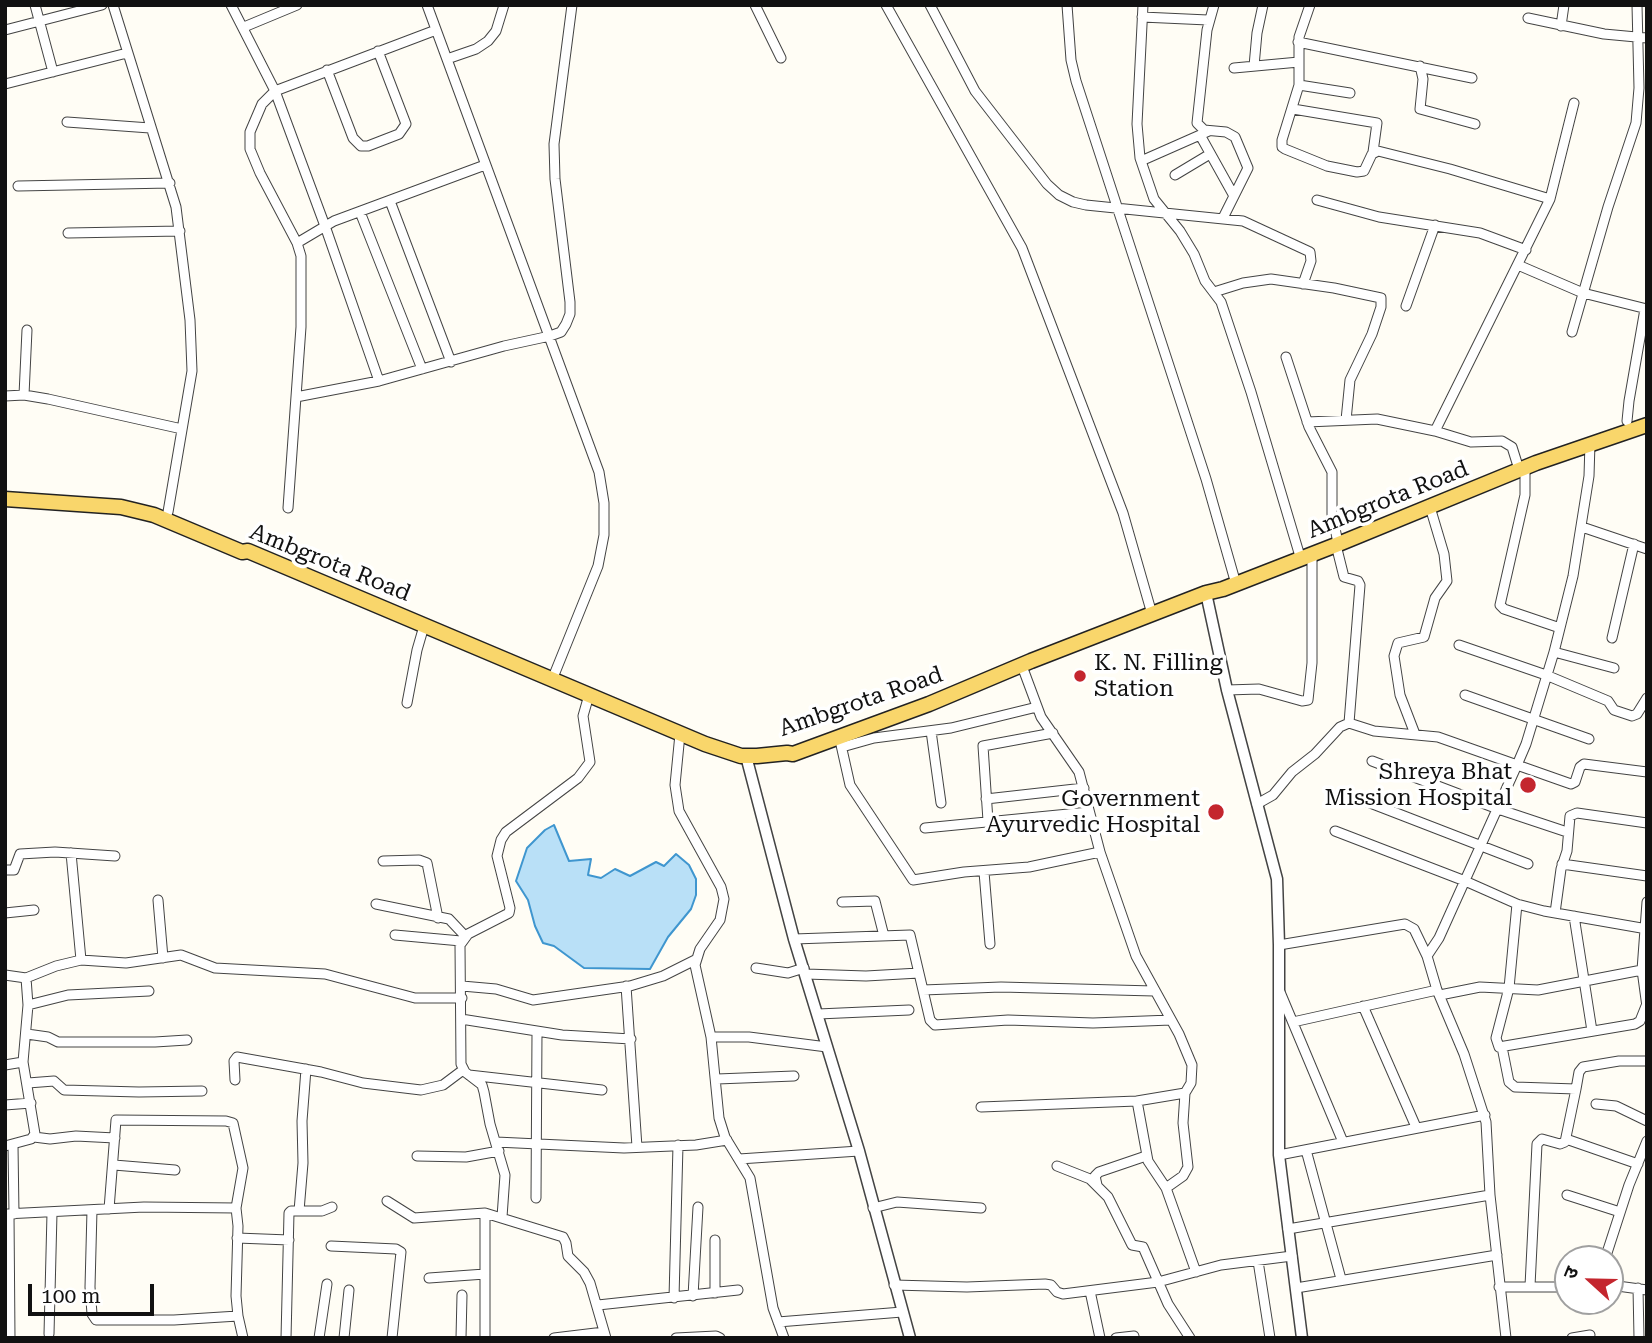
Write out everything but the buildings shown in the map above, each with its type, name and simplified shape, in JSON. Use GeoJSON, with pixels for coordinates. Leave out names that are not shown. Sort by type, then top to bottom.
{"type":"FeatureCollection","features":[{"type":"Feature","properties":{"kind":"main road"},"geometry":{"type":"LineString","coordinates":[[1337,542],[1627,421],[1647,416]]}},
{"type":"Feature","properties":{"kind":"main road","name":"Ambgrota Road"},"geometry":{"type":"LineString","coordinates":[[5,499],[128,508],[161,518],[242,552],[248,551],[680,734],[746,756],[793,754],[840,742],[1152,614],[1210,591],[1223,589],[1305,554],[1430,507],[1521,465],[1647,425]]}},
{"type":"Feature","properties":{"kind":"main road"},"geometry":{"type":"LineString","coordinates":[[5,491],[136,501],[245,545],[248,551]]}},
{"type":"Feature","properties":{"kind":"main road"},"geometry":{"type":"LineString","coordinates":[[1210,591],[1234,577],[1305,554]]}},
{"type":"Feature","properties":{"kind":"main road"},"geometry":{"type":"LineString","coordinates":[[787,753],[827,732],[1024,660],[1024,665]]}},
{"type":"Feature","properties":{"kind":"street"},"geometry":{"type":"LineString","coordinates":[[34,5],[53,72]]}},
{"type":"Feature","properties":{"kind":"street"},"geometry":{"type":"LineString","coordinates":[[5,30],[102,5]]}},
{"type":"Feature","properties":{"kind":"street"},"geometry":{"type":"LineString","coordinates":[[113,5],[150,128],[170,183],[180,231],[192,346],[192,371],[168,512]]}},
{"type":"Feature","properties":{"kind":"street"},"geometry":{"type":"LineString","coordinates":[[232,5],[275,91],[379,381]]}},
{"type":"Feature","properties":{"kind":"street"},"geometry":{"type":"LineString","coordinates":[[244,27],[275,9],[297,5]]}},
{"type":"Feature","properties":{"kind":"street"},"geometry":{"type":"LineString","coordinates":[[427,5],[599,472],[604,503],[604,535],[598,566],[552,680]]}},
{"type":"Feature","properties":{"kind":"street"},"geometry":{"type":"LineString","coordinates":[[447,59],[476,49],[488,41],[496,31],[505,5]]}},
{"type":"Feature","properties":{"kind":"street"},"geometry":{"type":"LineString","coordinates":[[296,397],[379,381],[561,332],[570,314],[555,179],[554,144],[572,5]]}},
{"type":"Feature","properties":{"kind":"street"},"geometry":{"type":"LineString","coordinates":[[755,5],[781,58]]}},
{"type":"Feature","properties":{"kind":"street"},"geometry":{"type":"LineString","coordinates":[[886,5],[1022,248],[1123,513],[1152,614]]}},
{"type":"Feature","properties":{"kind":"street"},"geometry":{"type":"LineString","coordinates":[[930,5],[975,91],[1047,184],[1059,195],[1073,202],[1118,209],[1223,218],[1253,225],[1310,253],[1311,261],[1303,284]]}},
{"type":"Feature","properties":{"kind":"street"},"geometry":{"type":"LineString","coordinates":[[1067,5],[1071,60],[1076,81],[1206,480],[1234,577]]}},
{"type":"Feature","properties":{"kind":"street"},"geometry":{"type":"LineString","coordinates":[[1143,5],[1137,124],[1142,161],[1154,199],[1194,254],[1205,281],[1221,302],[1305,554],[1312,663],[1308,700],[1302,701],[1259,690],[1227,690]]}},
{"type":"Feature","properties":{"kind":"street"},"geometry":{"type":"LineString","coordinates":[[1214,5],[1208,20],[1196,120],[1204,133],[1210,154],[1234,196]]}},
{"type":"Feature","properties":{"kind":"street"},"geometry":{"type":"LineString","coordinates":[[1254,66],[1263,5]]}},
{"type":"Feature","properties":{"kind":"street"},"geometry":{"type":"LineString","coordinates":[[1293,108],[1377,123],[1373,152],[1365,170],[1357,172],[1328,166],[1282,147],[1299,85],[1298,42],[1310,5]]}},
{"type":"Feature","properties":{"kind":"street"},"geometry":{"type":"LineString","coordinates":[[1562,26],[1564,5]]}},
{"type":"Feature","properties":{"kind":"street"},"geometry":{"type":"LineString","coordinates":[[1572,332],[1636,123],[1643,37],[1636,5]]}},
{"type":"Feature","properties":{"kind":"street"},"geometry":{"type":"LineString","coordinates":[[1142,17],[1208,20]]}},
{"type":"Feature","properties":{"kind":"street"},"geometry":{"type":"LineString","coordinates":[[1528,18],[1604,34],[1643,37]]}},
{"type":"Feature","properties":{"kind":"street"},"geometry":{"type":"LineString","coordinates":[[288,508],[303,274],[298,243],[260,173],[250,149],[250,132],[262,104],[275,91],[436,30]]}},
{"type":"Feature","properties":{"kind":"street"},"geometry":{"type":"LineString","coordinates":[[1298,42],[1472,78]]}},
{"type":"Feature","properties":{"kind":"street"},"geometry":{"type":"LineString","coordinates":[[327,70],[353,138],[361,146],[368,146],[399,134],[406,124],[378,51]]}},
{"type":"Feature","properties":{"kind":"street"},"geometry":{"type":"LineString","coordinates":[[5,84],[127,53]]}},
{"type":"Feature","properties":{"kind":"street"},"geometry":{"type":"LineString","coordinates":[[1234,68],[1299,62]]}},
{"type":"Feature","properties":{"kind":"street"},"geometry":{"type":"LineString","coordinates":[[1420,66],[1423,79],[1420,109],[1475,124]]}},
{"type":"Feature","properties":{"kind":"street"},"geometry":{"type":"LineString","coordinates":[[1299,85],[1350,93]]}},
{"type":"Feature","properties":{"kind":"street"},"geometry":{"type":"LineString","coordinates":[[1435,431],[1550,200],[1574,103]]}},
{"type":"Feature","properties":{"kind":"street"},"geometry":{"type":"LineString","coordinates":[[66,121],[150,128]]}},
{"type":"Feature","properties":{"kind":"street"},"geometry":{"type":"LineString","coordinates":[[1142,161],[1204,133],[1226,132],[1235,137],[1248,165],[1246,175],[1223,218]]}},
{"type":"Feature","properties":{"kind":"street"},"geometry":{"type":"LineString","coordinates":[[1373,152],[1378,151],[1450,170],[1550,200]]}},
{"type":"Feature","properties":{"kind":"street"},"geometry":{"type":"LineString","coordinates":[[1175,175],[1210,154]]}},
{"type":"Feature","properties":{"kind":"street"},"geometry":{"type":"LineString","coordinates":[[298,243],[325,226],[485,164]]}},
{"type":"Feature","properties":{"kind":"street"},"geometry":{"type":"LineString","coordinates":[[18,186],[170,183]]}},
{"type":"Feature","properties":{"kind":"street"},"geometry":{"type":"LineString","coordinates":[[1317,200],[1379,217],[1492,236],[1526,250]]}},
{"type":"Feature","properties":{"kind":"street"},"geometry":{"type":"LineString","coordinates":[[390,201],[450,362]]}},
{"type":"Feature","properties":{"kind":"street"},"geometry":{"type":"LineString","coordinates":[[359,212],[422,369]]}},
{"type":"Feature","properties":{"kind":"street"},"geometry":{"type":"LineString","coordinates":[[1406,306],[1435,225]]}},
{"type":"Feature","properties":{"kind":"street"},"geometry":{"type":"LineString","coordinates":[[68,233],[180,231]]}},
{"type":"Feature","properties":{"kind":"street"},"geometry":{"type":"LineString","coordinates":[[1518,265],[1583,293],[1646,309],[1627,421]]}},
{"type":"Feature","properties":{"kind":"street"},"geometry":{"type":"LineString","coordinates":[[1214,292],[1256,280],[1271,279],[1381,298],[1381,307],[1372,334],[1352,374],[1346,420]]}},
{"type":"Feature","properties":{"kind":"street"},"geometry":{"type":"LineString","coordinates":[[24,395],[27,330]]}},
{"type":"Feature","properties":{"kind":"street"},"geometry":{"type":"LineString","coordinates":[[1286,357],[1307,422],[1332,472],[1332,514],[1344,577],[1347,580],[1357,580],[1360,585],[1349,723]]}},
{"type":"Feature","properties":{"kind":"street"},"geometry":{"type":"LineString","coordinates":[[5,396],[24,395],[182,429]]}},
{"type":"Feature","properties":{"kind":"street"},"geometry":{"type":"LineString","coordinates":[[1307,422],[1387,420],[1471,442],[1505,442],[1512,447],[1521,465],[1525,495],[1500,605],[1504,609],[1560,628]]}},
{"type":"Feature","properties":{"kind":"street"},"geometry":{"type":"LineString","coordinates":[[1427,956],[1436,943],[1498,809],[1534,718],[1554,652],[1582,527],[1589,476],[1590,443]]}},
{"type":"Feature","properties":{"kind":"street"},"geometry":{"type":"LineString","coordinates":[[1415,734],[1400,695],[1394,656],[1398,643],[1424,637],[1437,593],[1447,581],[1444,554],[1430,507]]}},
{"type":"Feature","properties":{"kind":"street"},"geometry":{"type":"LineString","coordinates":[[1582,527],[1647,550]]}},
{"type":"Feature","properties":{"kind":"street"},"geometry":{"type":"LineString","coordinates":[[1612,638],[1634,544]]}},
{"type":"Feature","properties":{"kind":"street"},"geometry":{"type":"LineString","coordinates":[[1210,591],[1227,690],[1277,879],[1279,1155],[1302,1338]]}},
{"type":"Feature","properties":{"kind":"street"},"geometry":{"type":"LineString","coordinates":[[407,703],[424,626]]}},
{"type":"Feature","properties":{"kind":"street"},"geometry":{"type":"LineString","coordinates":[[1459,645],[1546,675],[1608,701],[1613,709],[1632,716],[1637,714],[1647,698]]}},
{"type":"Feature","properties":{"kind":"street"},"geometry":{"type":"LineString","coordinates":[[1554,652],[1614,668]]}},
{"type":"Feature","properties":{"kind":"street"},"geometry":{"type":"LineString","coordinates":[[1024,665],[1044,722],[1076,765],[1100,852],[1136,956],[1192,1065],[1191,1083],[1185,1093],[1183,1123],[1188,1167],[1183,1176],[1166,1188]]}},
{"type":"Feature","properties":{"kind":"street"},"geometry":{"type":"LineString","coordinates":[[395,935],[463,939],[509,913],[497,856],[501,840],[506,832],[578,778],[590,762],[583,716],[589,695]]}},
{"type":"Feature","properties":{"kind":"street"},"geometry":{"type":"LineString","coordinates":[[1465,695],[1589,738]]}},
{"type":"Feature","properties":{"kind":"street"},"geometry":{"type":"LineString","coordinates":[[1037,707],[931,731],[840,742],[850,785],[911,879],[1054,863],[1100,852]]}},
{"type":"Feature","properties":{"kind":"street"},"geometry":{"type":"LineString","coordinates":[[1257,804],[1273,795],[1292,772],[1315,754],[1340,727],[1349,723],[1374,731],[1438,737],[1571,784],[1575,782],[1580,767],[1584,764],[1647,772]]}},
{"type":"Feature","properties":{"kind":"street"},"geometry":{"type":"LineString","coordinates":[[931,731],[941,803]]}},
{"type":"Feature","properties":{"kind":"street"},"geometry":{"type":"LineString","coordinates":[[988,821],[983,746],[1053,733]]}},
{"type":"Feature","properties":{"kind":"street"},"geometry":{"type":"LineString","coordinates":[[462,986],[496,989],[533,1000],[626,986],[663,976],[695,960],[720,920],[723,899],[721,887],[679,811],[675,786],[680,734]]}},
{"type":"Feature","properties":{"kind":"street"},"geometry":{"type":"LineString","coordinates":[[746,756],[794,939],[859,1151],[910,1338]]}},
{"type":"Feature","properties":{"kind":"street"},"geometry":{"type":"LineString","coordinates":[[1373,761],[1498,809],[1567,832]]}},
{"type":"Feature","properties":{"kind":"street"},"geometry":{"type":"LineString","coordinates":[[986,799],[1084,788]]}},
{"type":"Feature","properties":{"kind":"street"},"geometry":{"type":"LineString","coordinates":[[1347,794],[1528,864]]}},
{"type":"Feature","properties":{"kind":"street"},"geometry":{"type":"LineString","coordinates":[[925,828],[1089,812]]}},
{"type":"Feature","properties":{"kind":"street"},"geometry":{"type":"LineString","coordinates":[[1555,913],[1562,864],[1567,851],[1570,816],[1577,813],[1647,823]]}},
{"type":"Feature","properties":{"kind":"street"},"geometry":{"type":"LineString","coordinates":[[1335,831],[1517,904],[1645,929]]}},
{"type":"Feature","properties":{"kind":"street"},"geometry":{"type":"LineString","coordinates":[[5,870],[14,870],[20,854],[39,851],[114,856]]}},
{"type":"Feature","properties":{"kind":"street"},"geometry":{"type":"LineString","coordinates":[[71,853],[81,960]]}},
{"type":"Feature","properties":{"kind":"street"},"geometry":{"type":"LineString","coordinates":[[383,861],[419,860],[427,863],[438,918]]}},
{"type":"Feature","properties":{"kind":"street"},"geometry":{"type":"LineString","coordinates":[[1562,864],[1647,876]]}},
{"type":"Feature","properties":{"kind":"street"},"geometry":{"type":"LineString","coordinates":[[984,872],[990,944]]}},
{"type":"Feature","properties":{"kind":"street"},"geometry":{"type":"LineString","coordinates":[[158,900],[163,958]]}},
{"type":"Feature","properties":{"kind":"street"},"geometry":{"type":"LineString","coordinates":[[842,902],[875,901],[884,936]]}},
{"type":"Feature","properties":{"kind":"street"},"geometry":{"type":"LineString","coordinates":[[1517,904],[1509,988],[1496,1038],[1497,1045],[1502,1047],[1637,1023],[1646,1007],[1642,970],[1647,902]]}},
{"type":"Feature","properties":{"kind":"street"},"geometry":{"type":"LineString","coordinates":[[376,904],[453,922],[463,939],[461,1064],[465,1072],[482,1085],[505,1175],[502,1217]]}},
{"type":"Feature","properties":{"kind":"street"},"geometry":{"type":"LineString","coordinates":[[5,913],[34,910]]}},
{"type":"Feature","properties":{"kind":"street"},"geometry":{"type":"LineString","coordinates":[[1574,916],[1592,1031]]}},
{"type":"Feature","properties":{"kind":"street"},"geometry":{"type":"LineString","coordinates":[[1279,945],[1405,924],[1414,929],[1427,956],[1485,1115],[1490,1195],[1506,1338]]}},
{"type":"Feature","properties":{"kind":"street"},"geometry":{"type":"LineString","coordinates":[[794,939],[910,935],[930,1020],[935,1025],[1008,1020],[1093,1023],[1171,1020]]}},
{"type":"Feature","properties":{"kind":"street"},"geometry":{"type":"LineString","coordinates":[[5,975],[26,978],[81,960],[126,963],[181,955],[215,968],[312,972],[423,999],[462,998]]}},
{"type":"Feature","properties":{"kind":"street"},"geometry":{"type":"LineString","coordinates":[[695,960],[711,1037],[719,1118],[727,1140],[750,1178],[773,1308],[784,1338]]}},
{"type":"Feature","properties":{"kind":"street"},"geometry":{"type":"LineString","coordinates":[[757,968],[788,973],[805,971],[866,976],[919,973]]}},
{"type":"Feature","properties":{"kind":"street"},"geometry":{"type":"LineString","coordinates":[[1293,1022],[1438,992],[1480,987],[1538,990],[1642,970]]}},
{"type":"Feature","properties":{"kind":"street"},"geometry":{"type":"LineString","coordinates":[[26,978],[27,1034],[23,1062],[36,1129],[34,1137]]}},
{"type":"Feature","properties":{"kind":"street"},"geometry":{"type":"LineString","coordinates":[[626,986],[637,1147]]}},
{"type":"Feature","properties":{"kind":"street"},"geometry":{"type":"LineString","coordinates":[[923,990],[1001,987],[1154,991]]}},
{"type":"Feature","properties":{"kind":"street"},"geometry":{"type":"LineString","coordinates":[[1279,988],[1343,1142]]}},
{"type":"Feature","properties":{"kind":"street"},"geometry":{"type":"LineString","coordinates":[[28,1005],[68,995],[149,991]]}},
{"type":"Feature","properties":{"kind":"street"},"geometry":{"type":"LineString","coordinates":[[1363,1006],[1416,1127]]}},
{"type":"Feature","properties":{"kind":"street"},"geometry":{"type":"LineString","coordinates":[[818,1014],[909,1010]]}},
{"type":"Feature","properties":{"kind":"street"},"geometry":{"type":"LineString","coordinates":[[461,1019],[537,1032],[631,1039]]}},
{"type":"Feature","properties":{"kind":"street"},"geometry":{"type":"LineString","coordinates":[[536,1198],[537,1032]]}},
{"type":"Feature","properties":{"kind":"street"},"geometry":{"type":"LineString","coordinates":[[27,1034],[48,1037],[58,1042],[187,1040]]}},
{"type":"Feature","properties":{"kind":"street"},"geometry":{"type":"LineString","coordinates":[[711,1037],[737,1036],[827,1046]]}},
{"type":"Feature","properties":{"kind":"street"},"geometry":{"type":"LineString","coordinates":[[1502,1047],[1509,1082],[1513,1086],[1576,1089]]}},
{"type":"Feature","properties":{"kind":"street"},"geometry":{"type":"LineString","coordinates":[[235,1080],[234,1061],[237,1058],[306,1069],[363,1083],[421,1090],[447,1083],[465,1072],[602,1090]]}},
{"type":"Feature","properties":{"kind":"street"},"geometry":{"type":"LineString","coordinates":[[1530,1286],[1537,1144],[1540,1139],[1560,1144],[1566,1139],[1579,1072],[1583,1067],[1619,1061],[1647,1061]]}},
{"type":"Feature","properties":{"kind":"street"},"geometry":{"type":"LineString","coordinates":[[5,1065],[23,1062]]}},
{"type":"Feature","properties":{"kind":"street"},"geometry":{"type":"LineString","coordinates":[[299,1210],[306,1069]]}},
{"type":"Feature","properties":{"kind":"street"},"geometry":{"type":"LineString","coordinates":[[717,1079],[794,1076]]}},
{"type":"Feature","properties":{"kind":"street"},"geometry":{"type":"LineString","coordinates":[[27,1083],[57,1081],[64,1090],[202,1091]]}},
{"type":"Feature","properties":{"kind":"street"},"geometry":{"type":"LineString","coordinates":[[981,1107],[1137,1101],[1185,1093]]}},
{"type":"Feature","properties":{"kind":"street"},"geometry":{"type":"LineString","coordinates":[[1137,1101],[1146,1156],[1166,1188],[1196,1272]]}},
{"type":"Feature","properties":{"kind":"street"},"geometry":{"type":"LineString","coordinates":[[5,1105],[31,1102]]}},
{"type":"Feature","properties":{"kind":"street"},"geometry":{"type":"LineString","coordinates":[[1596,1104],[1616,1106],[1647,1121]]}},
{"type":"Feature","properties":{"kind":"street"},"geometry":{"type":"LineString","coordinates":[[1279,1155],[1485,1115]]}},
{"type":"Feature","properties":{"kind":"street"},"geometry":{"type":"LineString","coordinates":[[109,1209],[115,1124],[119,1119],[166,1122],[230,1121],[235,1126],[243,1168],[236,1208],[238,1316],[243,1338]]}},
{"type":"Feature","properties":{"kind":"street"},"geometry":{"type":"LineString","coordinates":[[10,1338],[9,1146],[34,1137],[115,1138]]}},
{"type":"Feature","properties":{"kind":"street"},"geometry":{"type":"LineString","coordinates":[[1566,1139],[1637,1164]]}},
{"type":"Feature","properties":{"kind":"street"},"geometry":{"type":"LineString","coordinates":[[417,1156],[466,1157],[497,1146],[537,1143],[612,1148],[727,1140]]}},
{"type":"Feature","properties":{"kind":"street"},"geometry":{"type":"LineString","coordinates":[[1609,1245],[1647,1141]]}},
{"type":"Feature","properties":{"kind":"street"},"geometry":{"type":"LineString","coordinates":[[674,1298],[678,1145]]}},
{"type":"Feature","properties":{"kind":"street"},"geometry":{"type":"LineString","coordinates":[[1306,1150],[1341,1279]]}},
{"type":"Feature","properties":{"kind":"street"},"geometry":{"type":"LineString","coordinates":[[739,1159],[859,1151]]}},
{"type":"Feature","properties":{"kind":"street"},"geometry":{"type":"LineString","coordinates":[[1097,1185],[1095,1176],[1099,1172],[1146,1156]]}},
{"type":"Feature","properties":{"kind":"street"},"geometry":{"type":"LineString","coordinates":[[114,1165],[175,1170]]}},
{"type":"Feature","properties":{"kind":"street"},"geometry":{"type":"LineString","coordinates":[[1058,1166],[1082,1175],[1097,1185],[1111,1203],[1132,1245],[1143,1247],[1168,1304],[1190,1338]]}},
{"type":"Feature","properties":{"kind":"street"},"geometry":{"type":"LineString","coordinates":[[1288,1229],[1490,1195]]}},
{"type":"Feature","properties":{"kind":"street"},"geometry":{"type":"LineString","coordinates":[[1567,1195],[1620,1212]]}},
{"type":"Feature","properties":{"kind":"street"},"geometry":{"type":"LineString","coordinates":[[387,1201],[414,1218],[485,1213],[563,1237],[568,1256],[588,1277],[605,1335],[554,1338]]}},
{"type":"Feature","properties":{"kind":"street"},"geometry":{"type":"LineString","coordinates":[[873,1208],[897,1202],[981,1208]]}},
{"type":"Feature","properties":{"kind":"street"},"geometry":{"type":"LineString","coordinates":[[9,1214],[171,1207],[236,1208]]}},
{"type":"Feature","properties":{"kind":"street"},"geometry":{"type":"LineString","coordinates":[[286,1338],[289,1213],[332,1207]]}},
{"type":"Feature","properties":{"kind":"street"},"geometry":{"type":"LineString","coordinates":[[693,1296],[698,1207]]}},
{"type":"Feature","properties":{"kind":"street"},"geometry":{"type":"LineString","coordinates":[[92,1210],[90,1287],[92,1314],[96,1320],[174,1320],[238,1316]]}},
{"type":"Feature","properties":{"kind":"street"},"geometry":{"type":"LineString","coordinates":[[50,1334],[52,1213]]}},
{"type":"Feature","properties":{"kind":"street"},"geometry":{"type":"LineString","coordinates":[[485,1213],[485,1338]]}},
{"type":"Feature","properties":{"kind":"street"},"geometry":{"type":"LineString","coordinates":[[237,1238],[289,1240]]}},
{"type":"Feature","properties":{"kind":"street"},"geometry":{"type":"LineString","coordinates":[[715,1240],[715,1293]]}},
{"type":"Feature","properties":{"kind":"street"},"geometry":{"type":"LineString","coordinates":[[331,1246],[396,1249],[401,1252],[392,1338]]}},
{"type":"Feature","properties":{"kind":"street"},"geometry":{"type":"LineString","coordinates":[[1296,1288],[1497,1255]]}},
{"type":"Feature","properties":{"kind":"street"},"geometry":{"type":"LineString","coordinates":[[894,1285],[967,1287],[1045,1283],[1061,1294],[1158,1282],[1221,1265],[1292,1256]]}},
{"type":"Feature","properties":{"kind":"street"},"geometry":{"type":"LineString","coordinates":[[1266,1260],[1270,1338]]}},
{"type":"Feature","properties":{"kind":"street"},"geometry":{"type":"LineString","coordinates":[[429,1278],[485,1274]]}},
{"type":"Feature","properties":{"kind":"street"},"geometry":{"type":"LineString","coordinates":[[319,1338],[327,1284]]}},
{"type":"Feature","properties":{"kind":"street"},"geometry":{"type":"LineString","coordinates":[[1499,1287],[1554,1287]]}},
{"type":"Feature","properties":{"kind":"street"},"geometry":{"type":"LineString","coordinates":[[1624,1287],[1642,1289],[1639,1338]]}},
{"type":"Feature","properties":{"kind":"street"},"geometry":{"type":"LineString","coordinates":[[344,1338],[349,1290]]}},
{"type":"Feature","properties":{"kind":"street"},"geometry":{"type":"LineString","coordinates":[[598,1306],[738,1290]]}},
{"type":"Feature","properties":{"kind":"street"},"geometry":{"type":"LineString","coordinates":[[1090,1291],[1100,1338]]}},
{"type":"Feature","properties":{"kind":"street"},"geometry":{"type":"LineString","coordinates":[[461,1295],[461,1338]]}},
{"type":"Feature","properties":{"kind":"street"},"geometry":{"type":"LineString","coordinates":[[778,1322],[902,1312]]}},
{"type":"Feature","properties":{"kind":"street"},"geometry":{"type":"LineString","coordinates":[[1572,1338],[1590,1335]]}},
{"type":"Feature","properties":{"kind":"street"},"geometry":{"type":"LineString","coordinates":[[1116,1338],[1133,1336]]}},
{"type":"Feature","properties":{"kind":"street"},"geometry":{"type":"LineString","coordinates":[[676,1338],[720,1338]]}},
{"type":"Feature","properties":{"kind":"water"},"geometry":{"type":"Polygon","coordinates":[[[554,825],[569,861],[591,859],[588,875],[601,878],[615,869],[630,876],[656,862],[664,866],[676,854],[689,865],[696,879],[696,895],[691,909],[668,937],[650,969],[584,968],[554,946],[543,943],[528,900],[516,881],[527,848],[554,825]]]}},
{"type":"Feature","properties":{"kind":"place","name":"K. N. Filling Station"},"geometry":{"type":"Point","coordinates":[1080,676]}},
{"type":"Feature","properties":{"kind":"place","name":"Shreya Bhat Mission Hospital"},"geometry":{"type":"Point","coordinates":[1528,785]}},
{"type":"Feature","properties":{"kind":"place","name":"Government Ayurvedic Hospital"},"geometry":{"type":"Point","coordinates":[1216,812]}}]}
